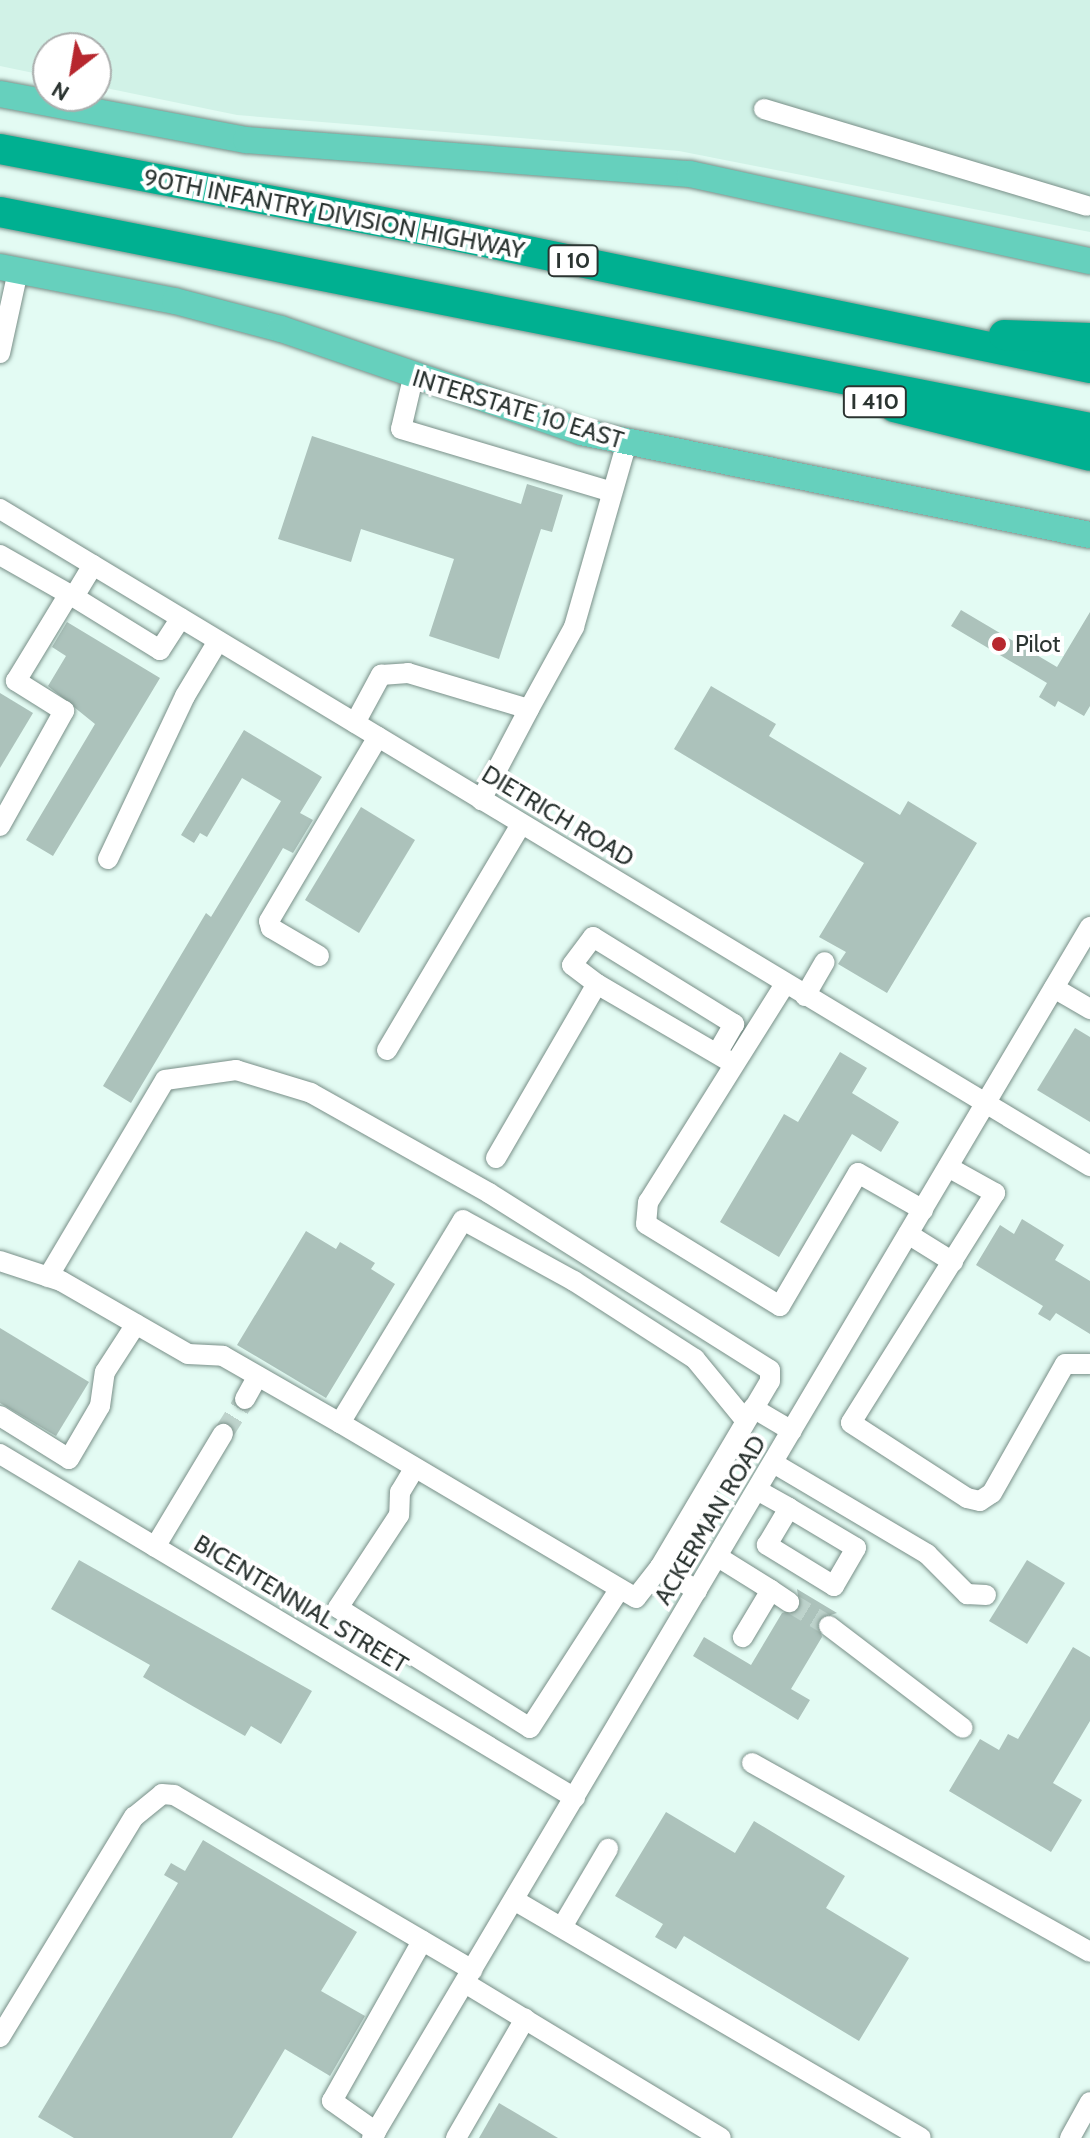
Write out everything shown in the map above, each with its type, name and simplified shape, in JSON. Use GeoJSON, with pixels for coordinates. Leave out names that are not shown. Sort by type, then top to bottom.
{"type":"FeatureCollection","features":[{"type":"Feature","properties":{"kind":"highway","name":"90TH INFANTRY DIVISION HIGHWAY"},"geometry":{"type":"LineString","coordinates":[[0,149],[1090,368]]}},
{"type":"Feature","properties":{"kind":"highway"},"geometry":{"type":"LineString","coordinates":[[0,212],[1090,428]]}},
{"type":"Feature","properties":{"kind":"highway"},"geometry":{"type":"LineString","coordinates":[[0,232],[449,299]]}},
{"type":"Feature","properties":{"kind":"highway"},"geometry":{"type":"LineString","coordinates":[[918,332],[1090,338]]}},
{"type":"Feature","properties":{"kind":"highway","name":"I 410"},"geometry":{"type":"LineString","coordinates":[[661,342],[1090,456]]}},
{"type":"Feature","properties":{"kind":"main road"},"geometry":{"type":"LineString","coordinates":[[0,94],[246,140],[466,153],[690,174],[1090,261]]}},
{"type":"Feature","properties":{"kind":"main road","name":"INTERSTATE 10 EAST"},"geometry":{"type":"LineString","coordinates":[[9,269],[266,325],[413,378],[581,432],[1090,535]]}},
{"type":"Feature","properties":{"kind":"street"},"geometry":{"type":"LineString","coordinates":[[764,109],[1087,206]]}},
{"type":"Feature","properties":{"kind":"street"},"geometry":{"type":"LineString","coordinates":[[0,353],[9,269]]}},
{"type":"Feature","properties":{"kind":"street"},"geometry":{"type":"LineString","coordinates":[[413,378],[401,429],[612,492]]}},
{"type":"Feature","properties":{"kind":"street"},"geometry":{"type":"LineString","coordinates":[[481,800],[574,627],[627,442]]}},
{"type":"Feature","properties":{"kind":"street","name":"DIETRICH ROAD"},"geometry":{"type":"LineString","coordinates":[[0,509],[1090,1166]]}},
{"type":"Feature","properties":{"kind":"street"},"geometry":{"type":"LineString","coordinates":[[0,555],[160,650],[181,618]]}},
{"type":"Feature","properties":{"kind":"street"},"geometry":{"type":"LineString","coordinates":[[0,826],[64,711],[16,681],[93,565]]}},
{"type":"Feature","properties":{"kind":"street"},"geometry":{"type":"LineString","coordinates":[[108,859],[185,696],[218,641]]}},
{"type":"Feature","properties":{"kind":"street"},"geometry":{"type":"LineString","coordinates":[[355,723],[381,675],[408,673],[529,709]]}},
{"type":"Feature","properties":{"kind":"street"},"geometry":{"type":"LineString","coordinates":[[319,956],[271,928],[269,921],[378,737]]}},
{"type":"Feature","properties":{"kind":"street"},"geometry":{"type":"LineString","coordinates":[[387,1050],[521,824]]}},
{"type":"Feature","properties":{"kind":"street","name":"ACKERMAN ROAD"},"geometry":{"type":"LineString","coordinates":[[374,2135],[775,1464],[1090,927]]}},
{"type":"Feature","properties":{"kind":"street"},"geometry":{"type":"LineString","coordinates":[[724,1058],[597,984],[572,965],[593,937],[734,1024],[724,1058],[648,1202],[646,1224],[780,1306],[858,1173],[923,1210]]}},
{"type":"Feature","properties":{"kind":"street"},"geometry":{"type":"LineString","coordinates":[[805,996],[825,962]]}},
{"type":"Feature","properties":{"kind":"street"},"geometry":{"type":"LineString","coordinates":[[496,1158],[597,984]]}},
{"type":"Feature","properties":{"kind":"street"},"geometry":{"type":"LineString","coordinates":[[724,1058],[785,984]]}},
{"type":"Feature","properties":{"kind":"street"},"geometry":{"type":"LineString","coordinates":[[1054,988],[1090,1009]]}},
{"type":"Feature","properties":{"kind":"street"},"geometry":{"type":"LineString","coordinates":[[0,1261],[48,1277],[188,1354],[223,1356],[619,1590],[641,1596],[750,1415],[770,1370],[489,1193],[311,1093],[236,1070],[165,1080],[48,1277]]}},
{"type":"Feature","properties":{"kind":"street"},"geometry":{"type":"LineString","coordinates":[[948,1167],[995,1193],[851,1423],[967,1498],[980,1501],[992,1493],[1065,1364],[1090,1364]]}},
{"type":"Feature","properties":{"kind":"street"},"geometry":{"type":"LineString","coordinates":[[340,1423],[463,1220],[574,1281],[695,1359],[750,1415],[792,1431]]}},
{"type":"Feature","properties":{"kind":"street"},"geometry":{"type":"LineString","coordinates":[[908,1234],[953,1262]]}},
{"type":"Feature","properties":{"kind":"street"},"geometry":{"type":"LineString","coordinates":[[0,1416],[69,1459],[100,1406],[105,1372],[136,1324]]}},
{"type":"Feature","properties":{"kind":"street"},"geometry":{"type":"LineString","coordinates":[[245,1399],[258,1376]]}},
{"type":"Feature","properties":{"kind":"street"},"geometry":{"type":"LineString","coordinates":[[155,1547],[223,1434]]}},
{"type":"Feature","properties":{"kind":"street","name":"BICENTENNIAL STREET"},"geometry":{"type":"LineString","coordinates":[[0,1454],[575,1798]]}},
{"type":"Feature","properties":{"kind":"street"},"geometry":{"type":"LineString","coordinates":[[775,1464],[927,1554],[967,1594],[986,1595]]}},
{"type":"Feature","properties":{"kind":"street"},"geometry":{"type":"LineString","coordinates":[[414,1469],[400,1492],[399,1515],[338,1608],[530,1728],[619,1590]]}},
{"type":"Feature","properties":{"kind":"street"},"geometry":{"type":"LineString","coordinates":[[757,1490],[789,1508]]}},
{"type":"Feature","properties":{"kind":"street"},"geometry":{"type":"LineString","coordinates":[[718,1557],[789,1602]]}},
{"type":"Feature","properties":{"kind":"street"},"geometry":{"type":"LineString","coordinates":[[660,1567],[697,1591]]}},
{"type":"Feature","properties":{"kind":"street"},"geometry":{"type":"LineString","coordinates":[[743,1637],[771,1590]]}},
{"type":"Feature","properties":{"kind":"street"},"geometry":{"type":"LineString","coordinates":[[829,1626],[963,1728]]}},
{"type":"Feature","properties":{"kind":"street"},"geometry":{"type":"LineString","coordinates":[[752,1763],[1090,1952]]}},
{"type":"Feature","properties":{"kind":"street"},"geometry":{"type":"LineString","coordinates":[[0,2037],[134,1817],[162,1794],[174,1795],[422,1941],[525,2019],[721,2138]]}},
{"type":"Feature","properties":{"kind":"street"},"geometry":{"type":"LineString","coordinates":[[562,1927],[608,1849]]}},
{"type":"Feature","properties":{"kind":"street"},"geometry":{"type":"LineString","coordinates":[[514,1900],[921,2138]]}},
{"type":"Feature","properties":{"kind":"street"},"geometry":{"type":"LineString","coordinates":[[374,2135],[343,2114],[333,2096],[422,1941]]}},
{"type":"Feature","properties":{"kind":"street"},"geometry":{"type":"LineString","coordinates":[[456,2138],[525,2019]]}},
{"type":"Feature","properties":{"kind":"street"},"geometry":{"type":"LineString","coordinates":[[1070,2138],[1090,2102]]}},
{"type":"Feature","properties":{"kind":"shaded area"},"geometry":{"type":"Polygon","coordinates":[[[0,0],[1090,0],[1090,232],[679,151],[237,115],[112,89],[112,32],[32,32],[32,73],[0,66],[0,0]]]}},
{"type":"Feature","properties":{"kind":"building"},"geometry":{"type":"Polygon","coordinates":[[[312,436],[521,504],[527,484],[563,495],[552,532],[541,529],[499,659],[429,636],[454,559],[361,529],[351,562],[278,539],[312,436]]]}},
{"type":"Feature","properties":{"kind":"building"},"geometry":{"type":"Polygon","coordinates":[[[961,610],[1057,667],[1090,612],[1090,706],[1084,716],[1058,701],[1055,707],[1039,697],[1047,683],[951,626],[961,610]]]}},
{"type":"Feature","properties":{"kind":"building"},"geometry":{"type":"Polygon","coordinates":[[[67,622],[160,678],[53,856],[26,840],[95,724],[48,686],[66,656],[52,647],[67,622]]]}},
{"type":"Feature","properties":{"kind":"building"},"geometry":{"type":"Polygon","coordinates":[[[711,686],[776,724],[769,736],[900,815],[908,801],[977,843],[887,993],[838,964],[846,952],[819,937],[864,863],[674,749],[711,686]]]}},
{"type":"Feature","properties":{"kind":"building"},"geometry":{"type":"Polygon","coordinates":[[[0,693],[33,713],[0,768],[0,693]]]}},
{"type":"Feature","properties":{"kind":"building"},"geometry":{"type":"Polygon","coordinates":[[[244,730],[322,777],[300,813],[313,820],[293,853],[283,848],[131,1103],[103,1086],[206,913],[211,917],[281,801],[242,778],[207,837],[200,833],[194,843],[181,835],[244,730]]]}},
{"type":"Feature","properties":{"kind":"building"},"geometry":{"type":"Polygon","coordinates":[[[361,807],[415,840],[359,933],[305,900],[361,807]]]}},
{"type":"Feature","properties":{"kind":"building"},"geometry":{"type":"Polygon","coordinates":[[[1075,1028],[1090,1037],[1090,1122],[1037,1090],[1075,1028]]]}},
{"type":"Feature","properties":{"kind":"building"},"geometry":{"type":"Polygon","coordinates":[[[840,1052],[867,1068],[852,1093],[899,1122],[881,1152],[852,1134],[779,1257],[720,1222],[784,1114],[798,1122],[840,1052]]]}},
{"type":"Feature","properties":{"kind":"building"},"geometry":{"type":"Polygon","coordinates":[[[1022,1219],[1064,1245],[1055,1260],[1090,1281],[1090,1334],[1056,1313],[1050,1321],[1038,1314],[1043,1306],[976,1265],[1000,1225],[1014,1234],[1022,1219]]]}},
{"type":"Feature","properties":{"kind":"building"},"geometry":{"type":"Polygon","coordinates":[[[306,1231],[336,1249],[340,1242],[375,1263],[371,1269],[395,1284],[326,1398],[237,1345],[306,1231]]]}},
{"type":"Feature","properties":{"kind":"building"},"geometry":{"type":"Polygon","coordinates":[[[0,1328],[89,1382],[56,1436],[0,1403],[0,1328]]]}},
{"type":"Feature","properties":{"kind":"building"},"geometry":{"type":"Polygon","coordinates":[[[79,1560],[312,1691],[281,1744],[251,1726],[245,1736],[143,1677],[150,1665],[51,1609],[79,1560]]]}},
{"type":"Feature","properties":{"kind":"building"},"geometry":{"type":"Polygon","coordinates":[[[1027,1560],[1065,1583],[1027,1644],[989,1621],[1027,1560]]]}},
{"type":"Feature","properties":{"kind":"building"},"geometry":{"type":"Polygon","coordinates":[[[797,1589],[837,1613],[818,1619],[822,1637],[791,1689],[810,1700],[798,1720],[693,1656],[704,1637],[751,1665],[782,1613],[800,1608],[797,1589]]]}},
{"type":"Feature","properties":{"kind":"building"},"geometry":{"type":"Polygon","coordinates":[[[1073,1647],[1090,1657],[1090,1721],[1053,1783],[1082,1800],[1051,1852],[949,1791],[980,1739],[999,1750],[1008,1734],[1018,1739],[1073,1647]]]}},
{"type":"Feature","properties":{"kind":"building"},"geometry":{"type":"Polygon","coordinates":[[[666,1812],[735,1853],[754,1821],[845,1876],[826,1908],[909,1958],[859,2041],[684,1936],[676,1949],[655,1937],[663,1924],[615,1896],[666,1812]]]}},
{"type":"Feature","properties":{"kind":"building"},"geometry":{"type":"Polygon","coordinates":[[[203,1840],[357,1932],[321,1991],[365,2016],[330,2076],[285,2049],[232,2138],[74,2138],[38,2117],[178,1883],[164,1875],[171,1863],[185,1871],[203,1840]]]}},
{"type":"Feature","properties":{"kind":"building"},"geometry":{"type":"Polygon","coordinates":[[[499,2103],[558,2138],[479,2138],[499,2103]]]}},
{"type":"Feature","properties":{"kind":"tunnel"},"geometry":{"type":"LineString","coordinates":[[223,1434],[245,1399]]}},
{"type":"Feature","properties":{"kind":"tunnel"},"geometry":{"type":"LineString","coordinates":[[789,1602],[829,1626]]}},
{"type":"Feature","properties":{"kind":"place","name":"Pilot"},"geometry":{"type":"Point","coordinates":[999,644]}}]}
